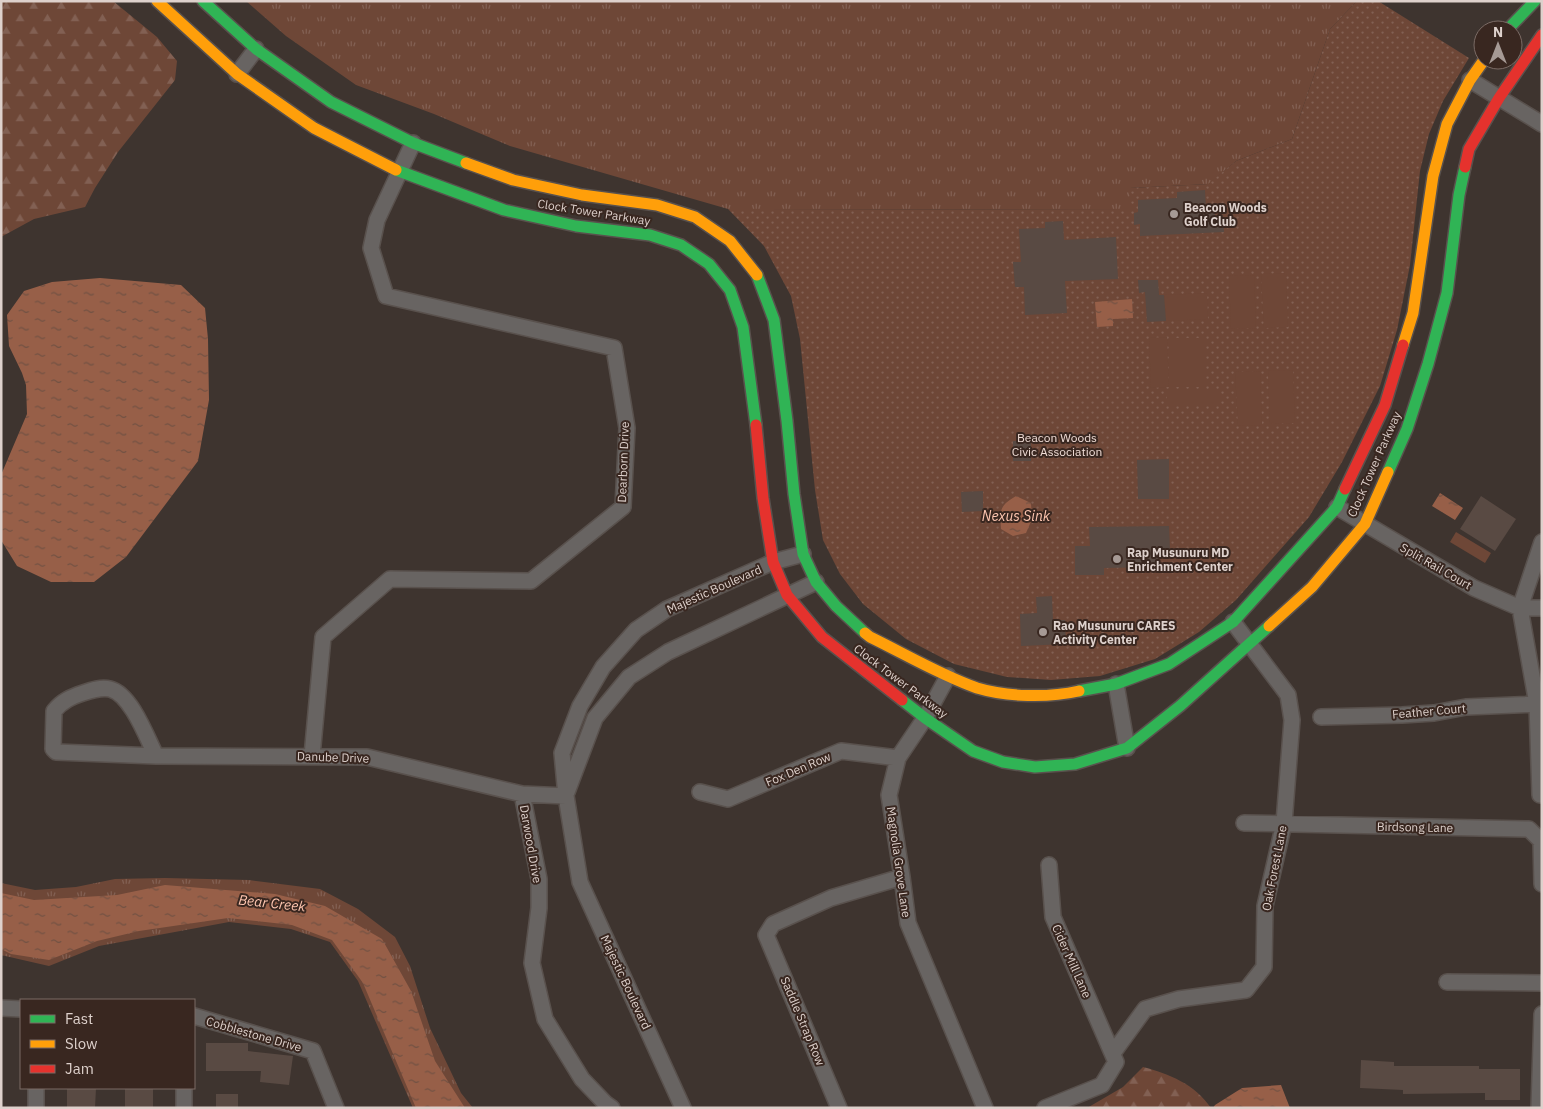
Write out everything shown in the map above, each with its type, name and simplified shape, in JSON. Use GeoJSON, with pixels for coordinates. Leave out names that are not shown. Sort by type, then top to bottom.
{"type":"FeatureCollection","features":[{"type":"Feature","properties":{"kind":"street","name":"Clock Tower Parkway"},"geometry":{"type":"LineString","coordinates":[[157,1],[237,74],[314,128],[400,172],[504,210],[576,226],[650,235],[681,245],[709,264],[730,290],[744,327],[756,423],[762,498],[773,562],[787,595],[822,637],[925,718],[973,751],[1003,762],[1034,767],[1075,764],[1127,748],[1180,706],[1312,587],[1365,524],[1407,430],[1428,364],[1446,293],[1459,195],[1469,149],[1499,98],[1542,34]]}},
{"type":"Feature","properties":{"kind":"street","name":"Clock Tower Parkway"},"geometry":{"type":"LineString","coordinates":[[204,1],[256,49],[331,102],[413,143],[513,180],[582,195],[657,205],[695,217],[730,240],[758,274],[774,320],[794,494],[803,554],[816,582],[836,606],[870,636],[948,676],[978,688],[1012,695],[1066,694],[1116,684],[1169,664],[1233,622],[1337,507],[1385,405],[1413,313],[1433,176],[1447,124],[1477,70]]}},
{"type":"Feature","properties":{"kind":"street"},"geometry":{"type":"LineString","coordinates":[[1516,20],[1535,1]]}},
{"type":"Feature","properties":{"kind":"street"},"geometry":{"type":"LineString","coordinates":[[237,74],[256,49]]}},
{"type":"Feature","properties":{"kind":"street"},"geometry":{"type":"LineString","coordinates":[[1470,80],[1542,124]]}},
{"type":"Feature","properties":{"kind":"street","name":"Dearborn Drive"},"geometry":{"type":"LineString","coordinates":[[312,756],[323,637],[390,579],[531,581],[623,507],[626,428],[614,348],[386,296],[371,248],[377,220],[413,143]]}},
{"type":"Feature","properties":{"kind":"street","name":"Split Rail Court"},"geometry":{"type":"LineString","coordinates":[[1337,507],[1474,588],[1520,608],[1542,608]]}},
{"type":"Feature","properties":{"kind":"street"},"geometry":{"type":"LineString","coordinates":[[1540,796],[1537,704],[1520,608],[1542,542]]}},
{"type":"Feature","properties":{"kind":"street","name":"Majestic Boulevard"},"geometry":{"type":"LineString","coordinates":[[683,1108],[580,882],[566,796],[562,752],[580,706],[603,666],[636,630],[667,609],[773,562],[803,554]]}},
{"type":"Feature","properties":{"kind":"street","name":"Majestic Boulevard"},"geometry":{"type":"LineString","coordinates":[[566,796],[595,718],[629,677],[668,652],[816,582]]}},
{"type":"Feature","properties":{"kind":"street","name":"Oak Forest Lane"},"geometry":{"type":"LineString","coordinates":[[1046,1108],[1102,1085],[1116,1062],[1113,1052],[1145,1009],[1179,999],[1246,990],[1264,967],[1265,906],[1284,824],[1292,720],[1288,694],[1233,622]]}},
{"type":"Feature","properties":{"kind":"street","name":"Magnolia Grove Lane"},"geometry":{"type":"LineString","coordinates":[[948,676],[925,718],[898,758],[889,795],[908,923],[985,1108]]}},
{"type":"Feature","properties":{"kind":"street"},"geometry":{"type":"LineString","coordinates":[[1116,684],[1127,748]]}},
{"type":"Feature","properties":{"kind":"street","name":"Danube Drive"},"geometry":{"type":"LineString","coordinates":[[156,756],[133,711],[123,696],[111,689],[94,689],[74,696],[61,702],[54,711],[53,749],[56,752],[156,756],[368,757],[522,794],[566,796]]}},
{"type":"Feature","properties":{"kind":"street","name":"Feather Court"},"geometry":{"type":"LineString","coordinates":[[1321,717],[1402,715],[1434,713],[1466,707],[1537,704]]}},
{"type":"Feature","properties":{"kind":"street","name":"Fox Den Row"},"geometry":{"type":"LineString","coordinates":[[700,792],[728,799],[841,750],[898,758]]}},
{"type":"Feature","properties":{"kind":"street","name":"Darwood Drive"},"geometry":{"type":"LineString","coordinates":[[522,794],[539,879],[539,908],[532,963],[545,1019],[582,1079],[612,1108]]}},
{"type":"Feature","properties":{"kind":"street","name":"Birdsong Lane"},"geometry":{"type":"LineString","coordinates":[[1244,824],[1529,829],[1541,841]]}},
{"type":"Feature","properties":{"kind":"street"},"geometry":{"type":"LineString","coordinates":[[1541,841],[1542,884]]}},
{"type":"Feature","properties":{"kind":"street","name":"Cider Mill Lane"},"geometry":{"type":"LineString","coordinates":[[1049,865],[1053,917],[1113,1052]]}},
{"type":"Feature","properties":{"kind":"street","name":"Saddle Strap Row"},"geometry":{"type":"LineString","coordinates":[[840,1108],[766,935],[773,924],[823,901],[902,876]]}},
{"type":"Feature","properties":{"kind":"street"},"geometry":{"type":"LineString","coordinates":[[1446,982],[1542,983]]}},
{"type":"Feature","properties":{"kind":"street"},"geometry":{"type":"LineString","coordinates":[[1,1008],[20,1009]]}},
{"type":"Feature","properties":{"kind":"street"},"geometry":{"type":"LineString","coordinates":[[1538,1108],[1542,1014]]}},
{"type":"Feature","properties":{"kind":"street","name":"Cobblestone Drive"},"geometry":{"type":"LineString","coordinates":[[195,1016],[313,1051],[336,1108]]}},
{"type":"Feature","properties":{"kind":"street"},"geometry":{"type":"LineString","coordinates":[[36,1089],[36,1108]]}},
{"type":"Feature","properties":{"kind":"street"},"geometry":{"type":"LineString","coordinates":[[184,1089],[184,1108]]}},
{"type":"Feature","properties":{"kind":"green space"},"geometry":{"type":"Polygon","coordinates":[[[1,1],[113,1],[157,37],[177,61],[175,80],[118,152],[85,207],[34,219],[1,237],[1,1]]]}},
{"type":"Feature","properties":{"kind":"green space"},"geometry":{"type":"Polygon","coordinates":[[[246,1],[1357,1],[1330,29],[1292,139],[1236,161],[1209,184],[1130,188],[1131,210],[728,209],[510,146],[434,114],[356,85],[286,36],[246,1]]]}},
{"type":"Feature","properties":{"kind":"green space","name":"Beacon Woods Civic Association"},"geometry":{"type":"Polygon","coordinates":[[[1357,1],[1378,1],[1469,58],[1443,101],[1429,134],[1420,171],[1410,265],[1397,330],[1380,386],[1342,462],[1309,517],[1236,600],[1199,632],[1155,659],[1100,676],[1051,680],[1007,677],[954,664],[906,639],[863,604],[840,574],[823,540],[815,490],[800,339],[791,296],[764,246],[728,209],[1130,210],[1130,188],[1208,184],[1236,161],[1292,139],[1330,29],[1357,1]]]}},
{"type":"Feature","properties":{"kind":"green space"},"geometry":{"type":"Polygon","coordinates":[[[1286,273],[1288,327],[1264,328],[1261,274],[1286,273]]]}},
{"type":"Feature","properties":{"kind":"green space"},"geometry":{"type":"Polygon","coordinates":[[[1254,275],[1256,328],[1231,329],[1229,276],[1254,275]]]}},
{"type":"Feature","properties":{"kind":"green space"},"geometry":{"type":"Polygon","coordinates":[[[1207,293],[1208,319],[1166,321],[1164,295],[1207,293]]]}},
{"type":"Feature","properties":{"kind":"green space"},"geometry":{"type":"Polygon","coordinates":[[[1167,337],[1169,387],[1151,388],[1149,338],[1167,337]]]}},
{"type":"Feature","properties":{"kind":"green space"},"geometry":{"type":"Polygon","coordinates":[[[1171,338],[1205,338],[1205,387],[1171,387],[1171,338]]]}},
{"type":"Feature","properties":{"kind":"green space"},"geometry":{"type":"Polygon","coordinates":[[[1293,370],[1295,423],[1270,424],[1268,371],[1293,370]]]}},
{"type":"Feature","properties":{"kind":"green space"},"geometry":{"type":"Polygon","coordinates":[[[1260,371],[1262,425],[1238,426],[1235,372],[1260,371]]]}},
{"type":"Feature","properties":{"kind":"green space"},"geometry":{"type":"Polygon","coordinates":[[[1167,389],[1219,389],[1219,405],[1167,405],[1167,389]]]}},
{"type":"Feature","properties":{"kind":"green space"},"geometry":{"type":"Polygon","coordinates":[[[1456,532],[1491,553],[1485,563],[1450,542],[1456,532]]]}},
{"type":"Feature","properties":{"kind":"green space"},"geometry":{"type":"Polygon","coordinates":[[[115,879],[249,880],[320,889],[358,909],[395,937],[410,966],[430,1028],[461,1093],[473,1108],[413,1108],[358,981],[330,942],[291,929],[229,922],[99,946],[49,966],[1,955],[1,883],[35,890],[76,887],[115,879]]]}},
{"type":"Feature","properties":{"kind":"green space"},"geometry":{"type":"Polygon","coordinates":[[[1143,1067],[1181,1081],[1197,1092],[1211,1108],[1087,1108],[1123,1087],[1143,1067]]]}},
{"type":"Feature","properties":{"kind":"water"},"geometry":{"type":"Polygon","coordinates":[[[100,278],[181,285],[205,308],[208,339],[209,400],[198,461],[126,557],[94,582],[51,582],[17,566],[1,540],[1,475],[27,414],[26,385],[9,346],[7,315],[24,291],[52,282],[100,278]]]}},
{"type":"Feature","properties":{"kind":"water"},"geometry":{"type":"Polygon","coordinates":[[[1132,299],[1133,318],[1113,319],[1113,326],[1097,327],[1095,302],[1132,299]]]}},
{"type":"Feature","properties":{"kind":"water"},"geometry":{"type":"Polygon","coordinates":[[[1440,493],[1463,508],[1455,520],[1432,506],[1440,493]]]}},
{"type":"Feature","properties":{"kind":"water","name":"Nexus Sink"},"geometry":{"type":"Polygon","coordinates":[[[1016,496],[1031,503],[1032,519],[1026,533],[1013,536],[1001,529],[1001,513],[1006,503],[1016,496]]]}},
{"type":"Feature","properties":{"kind":"water","name":"Bear Creek"},"geometry":{"type":"Polygon","coordinates":[[[165,885],[275,894],[325,906],[382,939],[411,991],[435,1061],[465,1108],[416,1108],[363,983],[332,940],[292,925],[228,918],[139,931],[97,941],[49,960],[11,954],[1,949],[1,893],[34,900],[117,895],[165,885]]]}},
{"type":"Feature","properties":{"kind":"water"},"geometry":{"type":"Polygon","coordinates":[[[1281,1085],[1290,1108],[1213,1108],[1242,1088],[1281,1085]]]}},
{"type":"Feature","properties":{"kind":"building","name":"Beacon Woods Golf Club"},"geometry":{"type":"Polygon","coordinates":[[[1205,190],[1206,209],[1215,209],[1215,215],[1223,215],[1224,232],[1140,236],[1140,224],[1134,225],[1134,213],[1138,212],[1138,200],[1177,198],[1177,192],[1205,190]]]}},
{"type":"Feature","properties":{"kind":"building"},"geometry":{"type":"Polygon","coordinates":[[[1063,221],[1064,240],[1116,237],[1118,279],[1065,281],[1067,313],[1025,315],[1024,287],[1015,287],[1013,262],[1021,262],[1019,229],[1045,228],[1045,222],[1063,221]]]}},
{"type":"Feature","properties":{"kind":"building"},"geometry":{"type":"Polygon","coordinates":[[[1138,280],[1158,280],[1159,295],[1164,295],[1166,321],[1147,322],[1145,292],[1139,293],[1138,280]]]}},
{"type":"Feature","properties":{"kind":"building"},"geometry":{"type":"Polygon","coordinates":[[[1013,441],[1031,441],[1031,461],[1013,461],[1013,441]]]}},
{"type":"Feature","properties":{"kind":"building"},"geometry":{"type":"Polygon","coordinates":[[[1169,459],[1169,499],[1138,499],[1137,460],[1169,459]]]}},
{"type":"Feature","properties":{"kind":"building"},"geometry":{"type":"Polygon","coordinates":[[[983,491],[983,511],[962,512],[961,492],[983,491]]]}},
{"type":"Feature","properties":{"kind":"building"},"geometry":{"type":"Polygon","coordinates":[[[1481,496],[1516,519],[1495,551],[1460,529],[1481,496]]]}},
{"type":"Feature","properties":{"kind":"building","name":"Rap Musunuru MD Enrichment Center"},"geometry":{"type":"Polygon","coordinates":[[[1169,526],[1170,550],[1158,550],[1159,567],[1104,568],[1104,575],[1075,575],[1075,546],[1090,546],[1089,527],[1169,526]]]}},
{"type":"Feature","properties":{"kind":"building","name":"Rao Musunuru CARES Activity Center"},"geometry":{"type":"Polygon","coordinates":[[[1052,596],[1053,620],[1065,620],[1066,644],[1021,646],[1020,614],[1037,613],[1036,597],[1052,596]]]}},
{"type":"Feature","properties":{"kind":"building"},"geometry":{"type":"Polygon","coordinates":[[[206,1043],[248,1043],[248,1051],[293,1056],[289,1085],[260,1082],[261,1071],[206,1071],[206,1043]]]}},
{"type":"Feature","properties":{"kind":"building"},"geometry":{"type":"Polygon","coordinates":[[[1361,1060],[1394,1062],[1394,1066],[1479,1066],[1479,1069],[1520,1069],[1520,1100],[1485,1100],[1485,1093],[1403,1094],[1403,1090],[1360,1088],[1361,1060]]]}},
{"type":"Feature","properties":{"kind":"building"},"geometry":{"type":"Polygon","coordinates":[[[67,1089],[96,1089],[95,1108],[67,1108],[67,1089]]]}},
{"type":"Feature","properties":{"kind":"building"},"geometry":{"type":"Polygon","coordinates":[[[125,1089],[153,1089],[153,1108],[125,1108],[125,1089]]]}},
{"type":"Feature","properties":{"kind":"building"},"geometry":{"type":"Polygon","coordinates":[[[216,1094],[238,1094],[238,1108],[216,1108],[216,1094]]]}},
{"type":"Feature","properties":{"kind":"traffic: fast"},"geometry":{"type":"LineString","coordinates":[[203,1],[256,49],[331,102],[413,143],[466,163]]}},
{"type":"Feature","properties":{"kind":"traffic: fast"},"geometry":{"type":"LineString","coordinates":[[1517,20],[1535,1]]}},
{"type":"Feature","properties":{"kind":"traffic: fast"},"geometry":{"type":"LineString","coordinates":[[1388,472],[1407,429],[1428,364],[1447,293],[1459,195],[1465,167]]}},
{"type":"Feature","properties":{"kind":"traffic: fast"},"geometry":{"type":"LineString","coordinates":[[396,170],[504,210],[576,226],[650,235],[681,245],[709,264],[730,290],[743,327],[756,425]]}},
{"type":"Feature","properties":{"kind":"traffic: fast"},"geometry":{"type":"LineString","coordinates":[[757,275],[774,320],[794,494],[803,554],[816,582],[836,606],[865,633]]}},
{"type":"Feature","properties":{"kind":"traffic: fast"},"geometry":{"type":"LineString","coordinates":[[1079,691],[1116,684],[1169,664],[1233,622],[1337,507],[1345,489]]}},
{"type":"Feature","properties":{"kind":"traffic: fast"},"geometry":{"type":"LineString","coordinates":[[902,700],[973,751],[1003,762],[1035,767],[1075,764],[1127,748],[1180,706],[1269,626]]}},
{"type":"Feature","properties":{"kind":"traffic: slow"},"geometry":{"type":"LineString","coordinates":[[157,1],[237,74],[314,128],[396,170]]}},
{"type":"Feature","properties":{"kind":"traffic: slow"},"geometry":{"type":"LineString","coordinates":[[1403,345],[1413,313],[1433,176],[1447,124],[1477,70]]}},
{"type":"Feature","properties":{"kind":"traffic: slow"},"geometry":{"type":"LineString","coordinates":[[466,163],[513,180],[582,195],[657,205],[695,217],[730,241],[757,275]]}},
{"type":"Feature","properties":{"kind":"traffic: slow"},"geometry":{"type":"LineString","coordinates":[[1269,626],[1312,587],[1365,524],[1388,472]]}},
{"type":"Feature","properties":{"kind":"traffic: slow"},"geometry":{"type":"LineString","coordinates":[[865,633],[936,671],[977,688],[1028,696],[1054,695],[1079,691]]}},
{"type":"Feature","properties":{"kind":"traffic: jam"},"geometry":{"type":"LineString","coordinates":[[1465,167],[1469,149],[1499,98],[1542,35]]}},
{"type":"Feature","properties":{"kind":"traffic: jam"},"geometry":{"type":"LineString","coordinates":[[1345,489],[1385,405],[1403,345]]}},
{"type":"Feature","properties":{"kind":"traffic: jam"},"geometry":{"type":"LineString","coordinates":[[756,425],[763,498],[773,562],[787,595],[822,637],[902,700]]}},
{"type":"Feature","properties":{"kind":"place","name":"Beacon Woods Golf Club"},"geometry":{"type":"Point","coordinates":[1174,214]}},
{"type":"Feature","properties":{"kind":"place","name":"Rap Musunuru MD Enrichment Center"},"geometry":{"type":"Point","coordinates":[1117,559]}},
{"type":"Feature","properties":{"kind":"place","name":"Rao Musunuru CARES Activity Center"},"geometry":{"type":"Point","coordinates":[1043,632]}}]}
